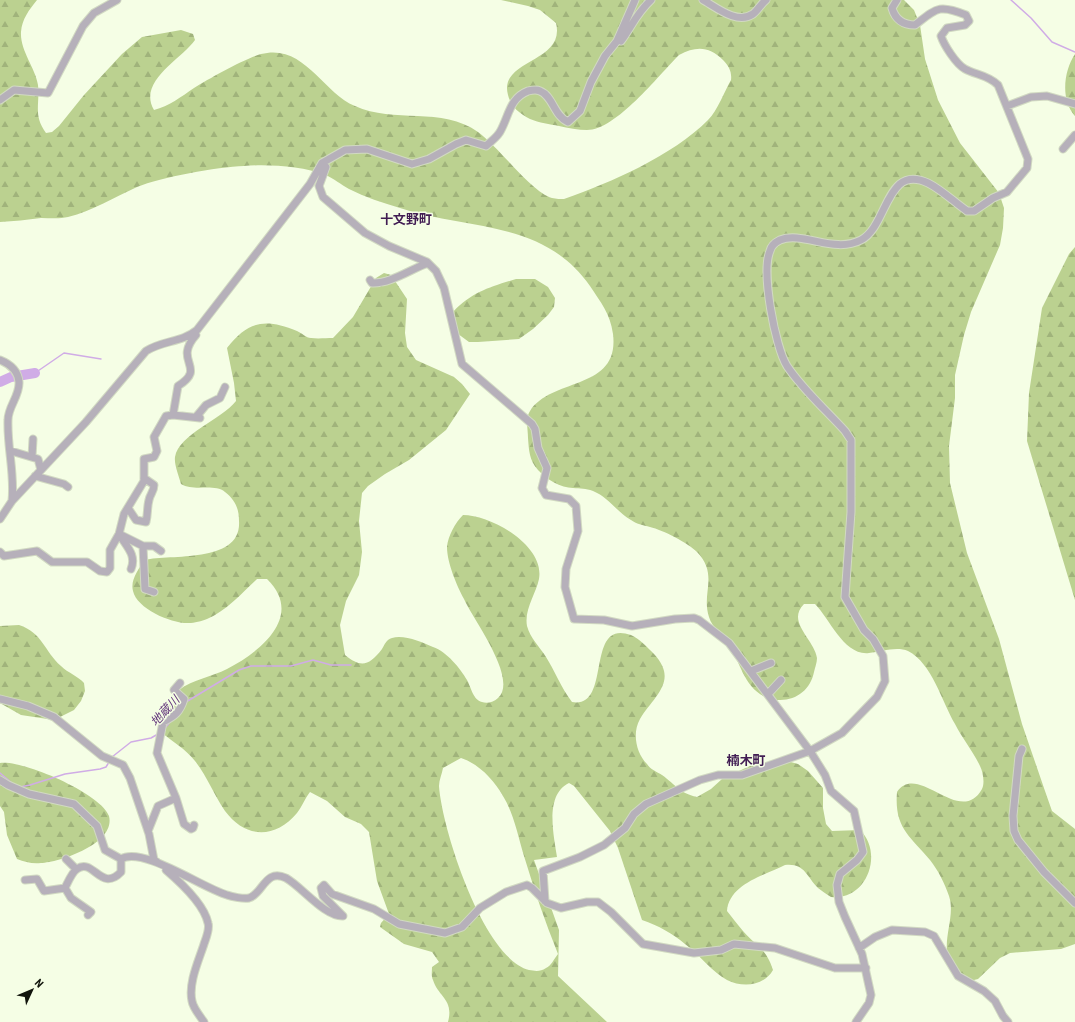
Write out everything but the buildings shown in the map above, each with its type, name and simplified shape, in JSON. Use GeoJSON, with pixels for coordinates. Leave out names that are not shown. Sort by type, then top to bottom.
{"type":"FeatureCollection","features":[{"type":"Feature","properties":{"kind":"street"},"geometry":{"type":"LineString","coordinates":[[0,100],[14,90],[48,93],[83,26],[94,13],[117,0]]}},
{"type":"Feature","properties":{"kind":"street"},"geometry":{"type":"LineString","coordinates":[[0,519],[12,501],[86,422],[146,351],[154,346],[188,337],[197,330],[310,184],[322,163],[345,150],[367,149],[412,164],[429,159],[451,146],[466,140],[486,146],[501,131],[514,100],[522,93],[533,90],[539,90],[544,94],[563,120],[568,122],[580,110],[591,82],[605,56],[617,42],[635,0]]}},
{"type":"Feature","properties":{"kind":"street"},"geometry":{"type":"LineString","coordinates":[[605,56],[613,51],[630,30],[638,12],[651,0]]}},
{"type":"Feature","properties":{"kind":"street"},"geometry":{"type":"LineString","coordinates":[[703,0],[737,18],[747,17],[753,14],[766,0]]}},
{"type":"Feature","properties":{"kind":"street"},"geometry":{"type":"LineString","coordinates":[[545,901],[543,871],[604,845],[625,828],[634,814],[646,804],[700,780],[718,775],[742,775],[810,751],[842,733],[877,697],[885,681],[883,656],[873,639],[864,630],[845,597],[851,512],[851,440],[845,431],[798,381],[786,364],[775,329],[768,293],[767,270],[770,251],[776,242],[789,238],[832,245],[847,244],[861,240],[873,230],[892,191],[904,181],[915,180],[927,182],[967,211],[974,210],[1007,192],[1027,168],[1028,159],[998,85],[992,78],[964,68],[943,43],[941,36],[947,28],[965,25],[969,21],[966,15],[945,8],[935,9],[915,25],[907,25],[895,17],[892,8],[897,0]]}},
{"type":"Feature","properties":{"kind":"street"},"geometry":{"type":"LineString","coordinates":[[1007,106],[1031,97],[1046,96],[1075,104]]}},
{"type":"Feature","properties":{"kind":"street"},"geometry":{"type":"LineString","coordinates":[[1063,148],[1075,135]]}},
{"type":"Feature","properties":{"kind":"street"},"geometry":{"type":"LineString","coordinates":[[322,163],[326,167],[319,186],[323,197],[366,233],[428,263],[436,271],[444,288],[462,364],[532,424],[535,429],[538,448],[547,468],[542,488],[546,495],[569,499],[576,506],[578,531],[566,569],[565,587],[574,619],[604,620],[632,626],[694,618],[716,632],[729,643],[810,751],[825,775],[831,791],[854,811],[863,852],[857,860],[840,874],[838,892],[844,917],[859,948],[866,968],[871,995],[869,1003],[856,1022]]}},
{"type":"Feature","properties":{"kind":"street"},"geometry":{"type":"LineString","coordinates":[[370,280],[372,283],[376,283],[390,279],[428,263]]}},
{"type":"Feature","properties":{"kind":"street"},"geometry":{"type":"LineString","coordinates":[[173,415],[178,386],[188,380],[191,375],[191,367],[186,357],[187,349],[197,334],[197,330]]}},
{"type":"Feature","properties":{"kind":"street"},"geometry":{"type":"LineString","coordinates":[[0,360],[8,363],[16,371],[19,382],[18,392],[7,419],[14,484],[12,501]]}},
{"type":"Feature","properties":{"kind":"street"},"geometry":{"type":"LineString","coordinates":[[0,552],[4,556],[37,551],[52,562],[87,562],[100,572],[107,572],[110,568],[110,550],[128,508],[144,481],[144,459],[154,457],[157,451],[154,437],[166,416],[173,415],[198,418],[206,405],[220,398],[225,387]]}},
{"type":"Feature","properties":{"kind":"street"},"geometry":{"type":"LineString","coordinates":[[32,457],[33,440]]}},
{"type":"Feature","properties":{"kind":"street"},"geometry":{"type":"LineString","coordinates":[[10,451],[38,459],[41,470]]}},
{"type":"Feature","properties":{"kind":"street"},"geometry":{"type":"LineString","coordinates":[[35,476],[64,484],[68,487]]}},
{"type":"Feature","properties":{"kind":"street"},"geometry":{"type":"LineString","coordinates":[[128,508],[136,520],[146,522],[149,512],[149,500],[154,489],[154,485],[144,478]]}},
{"type":"Feature","properties":{"kind":"street"},"geometry":{"type":"LineString","coordinates":[[118,534],[143,546],[154,546],[160,551]]}},
{"type":"Feature","properties":{"kind":"street"},"geometry":{"type":"LineString","coordinates":[[118,534],[133,556],[134,561],[131,569]]}},
{"type":"Feature","properties":{"kind":"street"},"geometry":{"type":"LineString","coordinates":[[143,546],[145,589],[154,592]]}},
{"type":"Feature","properties":{"kind":"street"},"geometry":{"type":"LineString","coordinates":[[751,671],[770,663]]}},
{"type":"Feature","properties":{"kind":"street"},"geometry":{"type":"LineString","coordinates":[[768,694],[782,680]]}},
{"type":"Feature","properties":{"kind":"street"},"geometry":{"type":"LineString","coordinates":[[180,683],[174,690],[184,699],[176,716],[163,722],[157,753],[176,798],[184,824],[191,829],[194,825]]}},
{"type":"Feature","properties":{"kind":"street"},"geometry":{"type":"LineString","coordinates":[[0,699],[28,706],[54,717],[102,756],[123,765],[130,778],[148,831],[154,860],[183,885],[205,914],[209,924],[207,937],[192,987],[192,1000],[204,1022]]}},
{"type":"Feature","properties":{"kind":"street"},"geometry":{"type":"LineString","coordinates":[[1022,750],[1019,756],[1013,816],[1014,832],[1018,840],[1044,872],[1075,903]]}},
{"type":"Feature","properties":{"kind":"street"},"geometry":{"type":"LineString","coordinates":[[0,780],[29,794],[74,804],[97,826],[105,850],[121,859]]}},
{"type":"Feature","properties":{"kind":"street"},"geometry":{"type":"LineString","coordinates":[[148,831],[158,806],[176,798]]}},
{"type":"Feature","properties":{"kind":"street"},"geometry":{"type":"LineString","coordinates":[[121,859],[126,856],[154,860],[228,896],[248,898],[257,893],[265,880],[276,877],[285,878],[338,917],[343,916],[323,896],[321,888],[324,885],[332,894],[374,909],[399,924],[445,933],[462,927],[480,908],[506,892],[527,885],[545,901],[561,908],[587,902],[598,902],[611,912],[643,944],[655,947],[694,953],[721,950],[734,944],[775,948],[835,968],[866,968]]}},
{"type":"Feature","properties":{"kind":"street"},"geometry":{"type":"LineString","coordinates":[[66,859],[76,869]]}},
{"type":"Feature","properties":{"kind":"street"},"geometry":{"type":"LineString","coordinates":[[65,888],[76,869],[82,866],[89,867],[103,878],[110,879],[116,877],[121,872],[121,859]]}},
{"type":"Feature","properties":{"kind":"street"},"geometry":{"type":"LineString","coordinates":[[25,880],[37,878],[44,891],[65,888]]}},
{"type":"Feature","properties":{"kind":"street"},"geometry":{"type":"LineString","coordinates":[[65,888],[71,898],[90,912],[88,915]]}},
{"type":"Feature","properties":{"kind":"street"},"geometry":{"type":"LineString","coordinates":[[859,948],[875,937],[892,930],[925,932],[934,936],[958,976],[995,1001],[1008,1022]]}},
{"type":"Feature","properties":{"kind":"green space"},"geometry":{"type":"Polygon","coordinates":[[[0,0],[37,0],[24,19],[21,39],[38,85],[38,115],[42,127],[46,133],[52,132],[59,126],[84,95],[122,54],[142,37],[181,30],[193,34],[195,40],[163,71],[156,80],[151,90],[150,99],[154,110],[170,104],[209,79],[246,60],[261,54],[276,53],[289,56],[301,62],[343,99],[355,106],[386,114],[434,117],[464,124],[478,132],[486,139],[525,178],[544,194],[552,198],[564,199],[602,185],[640,167],[677,145],[693,133],[712,116],[731,80],[730,72],[725,62],[713,52],[702,49],[691,50],[679,55],[623,112],[598,128],[580,130],[537,122],[516,110],[509,99],[508,83],[513,74],[521,67],[543,54],[551,46],[556,36],[556,23],[540,10],[501,0],[904,0],[914,10],[920,25],[925,59],[938,100],[960,143],[999,193],[1004,208],[1000,245],[971,312],[955,375],[955,398],[949,446],[950,483],[967,553],[999,639],[1022,724],[1052,811],[1075,829],[1075,944],[1061,949],[1010,953],[1000,958],[978,979],[970,981],[955,970],[950,961],[947,953],[951,915],[949,896],[936,868],[910,837],[901,823],[898,814],[897,792],[906,785],[916,784],[951,799],[962,802],[973,799],[982,789],[983,778],[981,768],[977,760],[950,715],[936,684],[924,664],[908,651],[899,649],[869,653],[852,649],[838,635],[815,604],[804,604],[799,611],[798,617],[799,624],[815,651],[817,658],[812,679],[808,686],[798,696],[784,700],[776,700],[760,694],[748,682],[729,645],[710,621],[707,608],[707,568],[704,560],[697,552],[682,541],[668,534],[640,524],[626,517],[608,501],[593,491],[588,489],[568,488],[559,485],[545,477],[535,466],[531,459],[529,447],[527,421],[530,411],[540,400],[596,374],[606,365],[612,352],[613,334],[610,320],[590,286],[571,264],[550,249],[527,238],[503,230],[426,215],[400,208],[355,192],[325,175],[285,166],[253,165],[219,168],[189,173],[147,183],[95,208],[68,217],[0,222],[0,0]]]}},
{"type":"Feature","properties":{"kind":"green space"},"geometry":{"type":"Polygon","coordinates":[[[1075,54],[1075,116],[1067,102],[1065,85],[1068,68],[1075,54]]]}},
{"type":"Feature","properties":{"kind":"green space"},"geometry":{"type":"Polygon","coordinates":[[[1075,247],[1075,600],[1027,441],[1029,393],[1042,308],[1069,254],[1075,247]]]}},
{"type":"Feature","properties":{"kind":"green space"},"geometry":{"type":"Polygon","coordinates":[[[384,273],[391,275],[407,299],[405,333],[407,347],[416,360],[454,377],[470,394],[446,430],[409,460],[368,486],[362,493],[359,521],[362,552],[359,575],[346,601],[340,625],[345,655],[356,662],[365,663],[373,659],[390,639],[402,637],[412,639],[438,649],[448,656],[464,675],[476,699],[484,703],[488,703],[498,698],[503,689],[503,677],[499,663],[458,588],[447,553],[447,547],[452,530],[463,515],[475,516],[488,520],[514,534],[534,555],[539,566],[538,585],[527,614],[528,630],[546,657],[572,702],[584,700],[592,692],[602,651],[608,639],[617,633],[631,635],[654,654],[661,664],[664,672],[662,688],[640,719],[636,730],[636,743],[638,749],[643,759],[650,767],[682,791],[697,797],[711,789],[722,779],[756,763],[787,761],[798,764],[808,771],[823,788],[823,808],[826,824],[832,831],[860,830],[867,840],[871,851],[871,862],[868,874],[862,884],[854,891],[844,896],[831,897],[818,888],[801,868],[792,865],[785,865],[758,877],[741,887],[734,894],[729,902],[727,911],[743,931],[761,948],[773,970],[759,982],[746,985],[733,983],[727,980],[716,973],[675,936],[660,927],[642,920],[618,848],[610,831],[574,786],[569,783],[561,789],[553,806],[552,817],[557,857],[534,860],[559,930],[558,976],[607,1022],[448,1022],[449,1008],[432,977],[432,967],[439,962],[432,952],[404,944],[380,927],[381,923],[389,914],[377,881],[369,832],[361,824],[345,817],[327,801],[310,792],[297,813],[279,828],[261,832],[251,831],[242,827],[225,811],[203,773],[191,757],[160,731],[161,713],[169,698],[184,686],[227,669],[253,653],[274,632],[280,619],[281,606],[278,593],[267,579],[257,579],[234,601],[214,616],[193,623],[182,623],[165,618],[148,609],[136,598],[132,587],[136,574],[145,560],[203,554],[217,551],[229,544],[237,535],[239,521],[238,512],[234,501],[225,492],[215,488],[192,487],[181,484],[175,460],[178,449],[192,434],[221,415],[236,401],[227,348],[242,332],[258,324],[276,324],[297,331],[309,338],[333,338],[353,317],[376,278],[384,273]],[[461,758],[443,768],[439,784],[442,806],[457,860],[468,890],[481,918],[496,942],[512,960],[529,970],[542,970],[549,966],[558,954],[536,893],[513,818],[507,803],[495,784],[480,768],[461,758]]]}},
{"type":"Feature","properties":{"kind":"green space"},"geometry":{"type":"Polygon","coordinates":[[[516,279],[535,279],[548,287],[555,298],[554,307],[533,329],[519,339],[478,342],[469,342],[454,331],[453,312],[460,305],[482,291],[516,279]]]}},
{"type":"Feature","properties":{"kind":"green space"},"geometry":{"type":"Polygon","coordinates":[[[19,625],[27,628],[33,633],[61,666],[84,683],[85,691],[81,701],[74,710],[54,720],[21,715],[0,703],[0,626],[19,625]]]}},
{"type":"Feature","properties":{"kind":"green space"},"geometry":{"type":"Polygon","coordinates":[[[0,763],[11,763],[25,766],[42,772],[60,780],[92,798],[103,807],[109,816],[109,826],[104,835],[85,849],[61,859],[38,863],[17,859],[7,835],[4,812],[0,806],[0,763]]]}},
{"type":"Feature","properties":{"kind":"waterway"},"geometry":{"type":"LineString","coordinates":[[1011,0],[1031,18],[1052,42],[1075,52]]}},
{"type":"Feature","properties":{"kind":"waterway"},"geometry":{"type":"LineString","coordinates":[[35,373],[64,353],[101,359]]}},
{"type":"Feature","properties":{"kind":"waterway"},"geometry":{"type":"LineString","coordinates":[[0,382],[11,377],[35,373]]}},
{"type":"Feature","properties":{"kind":"waterway","name":"地蔵川"},"geometry":{"type":"LineString","coordinates":[[186,702],[239,670],[251,666],[291,666],[313,660],[331,665],[351,665]]}},
{"type":"Feature","properties":{"kind":"waterway","name":"地蔵川"},"geometry":{"type":"LineString","coordinates":[[165,728],[170,722]]}},
{"type":"Feature","properties":{"kind":"waterway","name":"地蔵川"},"geometry":{"type":"LineString","coordinates":[[112,757],[131,742],[151,738],[158,734]]}},
{"type":"Feature","properties":{"kind":"waterway","name":"地蔵川"},"geometry":{"type":"LineString","coordinates":[[20,787],[65,774],[100,769],[106,767],[109,762]]}},
{"type":"Feature","properties":{"kind":"waterway","name":"地蔵川"},"geometry":{"type":"LineString","coordinates":[[0,773],[13,784]]}},
{"type":"Feature","properties":{"kind":"district","name":"十文野町"},"geometry":{"type":"Point","coordinates":[406,219]}},
{"type":"Feature","properties":{"kind":"district","name":"楠木町"},"geometry":{"type":"Point","coordinates":[746,760]}}]}
